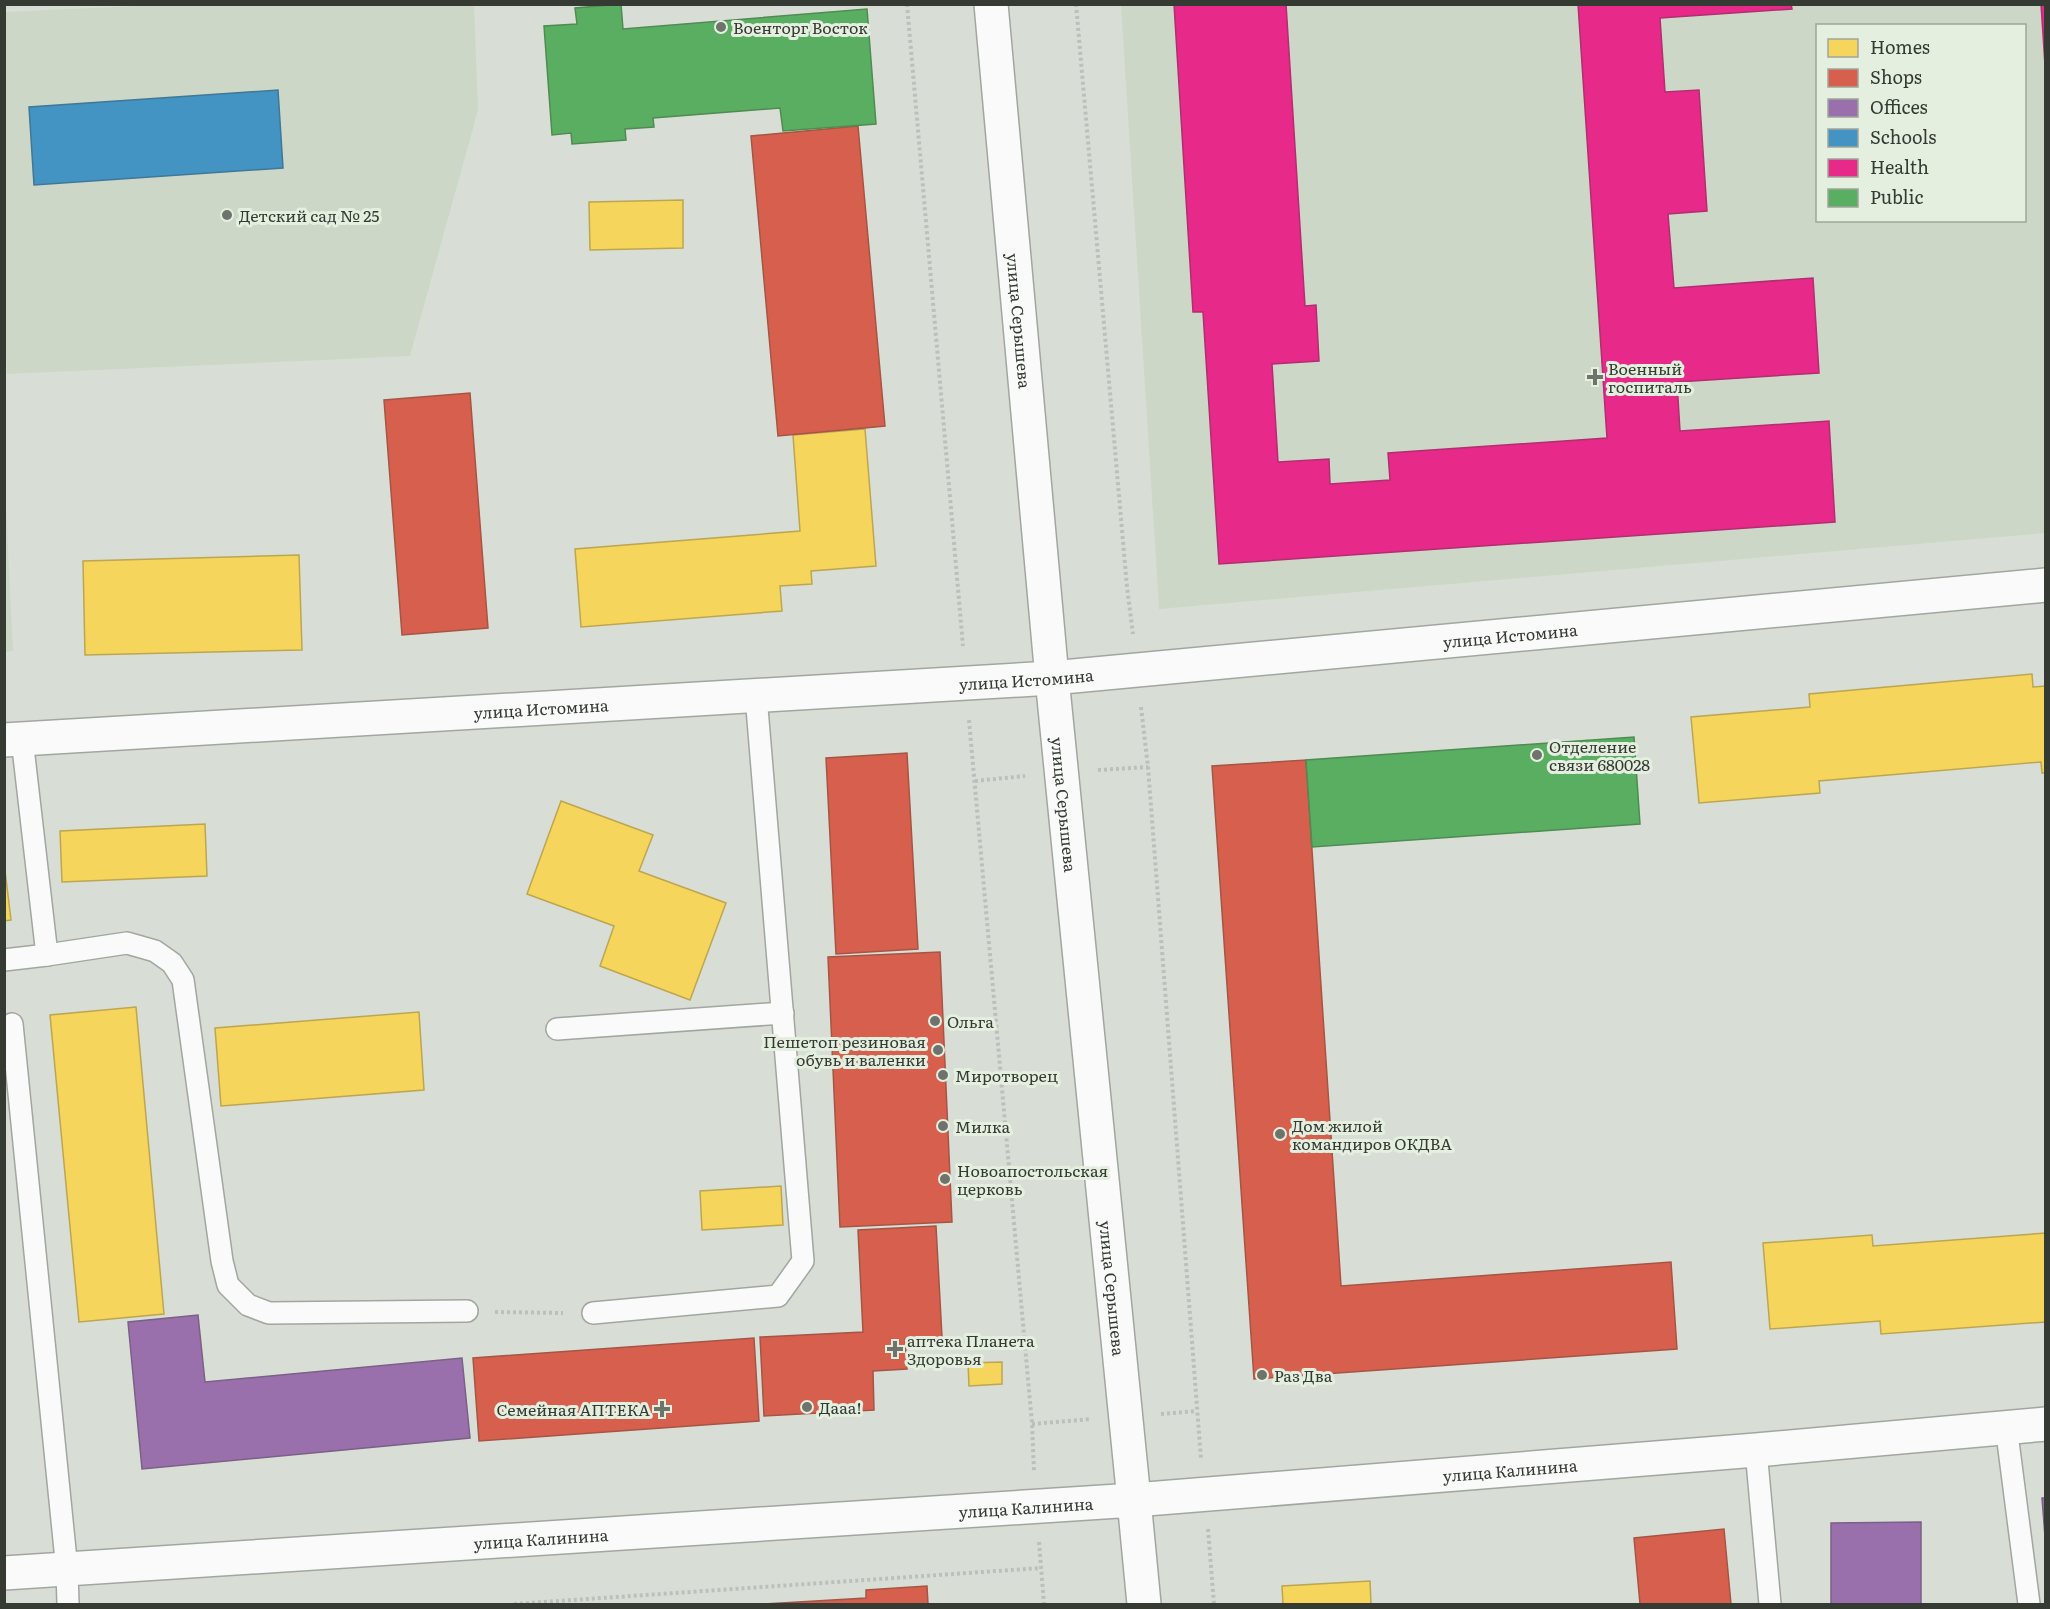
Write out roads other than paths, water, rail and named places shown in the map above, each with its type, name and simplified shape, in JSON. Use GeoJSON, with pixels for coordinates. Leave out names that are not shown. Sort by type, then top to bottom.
{"type":"FeatureCollection","features":[{"type":"Feature","properties":{"kind":"street","name":"улица Серышева"},"geometry":{"type":"LineString","coordinates":[[991,4],[1052,678],[1144,1605]]}},
{"type":"Feature","properties":{"kind":"street","name":"улица Истомина"},"geometry":{"type":"LineString","coordinates":[[13,739],[1052,678],[2046,585]]}},
{"type":"Feature","properties":{"kind":"street","name":"улица Калинина"},"geometry":{"type":"LineString","coordinates":[[4,1573],[1134,1500],[1756,1450],[2046,1424]]}},
{"type":"Feature","properties":{"kind":"lane"},"geometry":{"type":"LineString","coordinates":[[593,1313],[778,1296],[803,1261],[756,696]]}},
{"type":"Feature","properties":{"kind":"lane"},"geometry":{"type":"LineString","coordinates":[[13,739],[47,956]]}},
{"type":"Feature","properties":{"kind":"lane"},"geometry":{"type":"LineString","coordinates":[[4,960],[47,956],[128,943],[155,951],[172,963],[183,980],[222,1261],[228,1285],[248,1305],[269,1313],[467,1311]]}},
{"type":"Feature","properties":{"kind":"lane"},"geometry":{"type":"LineString","coordinates":[[557,1029],[783,1012]]}},
{"type":"Feature","properties":{"kind":"lane"},"geometry":{"type":"LineString","coordinates":[[12,1024],[67,1570],[68,1605]]}},
{"type":"Feature","properties":{"kind":"lane"},"geometry":{"type":"LineString","coordinates":[[2006,1426],[2029,1605]]}},
{"type":"Feature","properties":{"kind":"lane"},"geometry":{"type":"LineString","coordinates":[[1756,1450],[1770,1605]]}},
{"type":"Feature","properties":{"kind":"place","name":"Военторг Восток"},"geometry":{"type":"Point","coordinates":[721,27]}},
{"type":"Feature","properties":{"kind":"place","name":"Детский сад № 25"},"geometry":{"type":"Point","coordinates":[227,215]}},
{"type":"Feature","properties":{"kind":"place","name":"Военный госпиталь"},"geometry":{"type":"Point","coordinates":[1595,377]}},
{"type":"Feature","properties":{"kind":"place","name":"Отделение связи 680028"},"geometry":{"type":"Point","coordinates":[1537,755]}},
{"type":"Feature","properties":{"kind":"place","name":"Ольга"},"geometry":{"type":"Point","coordinates":[935,1021]}},
{"type":"Feature","properties":{"kind":"place","name":"Пешетоп резиновая обувь и валенки"},"geometry":{"type":"Point","coordinates":[938,1050]}},
{"type":"Feature","properties":{"kind":"place","name":"Миротворец"},"geometry":{"type":"Point","coordinates":[943,1075]}},
{"type":"Feature","properties":{"kind":"place","name":"Милка"},"geometry":{"type":"Point","coordinates":[943,1126]}},
{"type":"Feature","properties":{"kind":"place","name":"Дом жилой командиров ОКДВА"},"geometry":{"type":"Point","coordinates":[1280,1134]}},
{"type":"Feature","properties":{"kind":"place","name":"Новоапостольская церковь"},"geometry":{"type":"Point","coordinates":[945,1179]}},
{"type":"Feature","properties":{"kind":"place","name":"аптека Планета Здоровья"},"geometry":{"type":"Point","coordinates":[895,1349]}},
{"type":"Feature","properties":{"kind":"place","name":"Раз Два"},"geometry":{"type":"Point","coordinates":[1262,1375]}},
{"type":"Feature","properties":{"kind":"place","name":"Дааа!"},"geometry":{"type":"Point","coordinates":[807,1407]}},
{"type":"Feature","properties":{"kind":"place","name":"Семейная АПТЕКА"},"geometry":{"type":"Point","coordinates":[662,1409]}}]}
